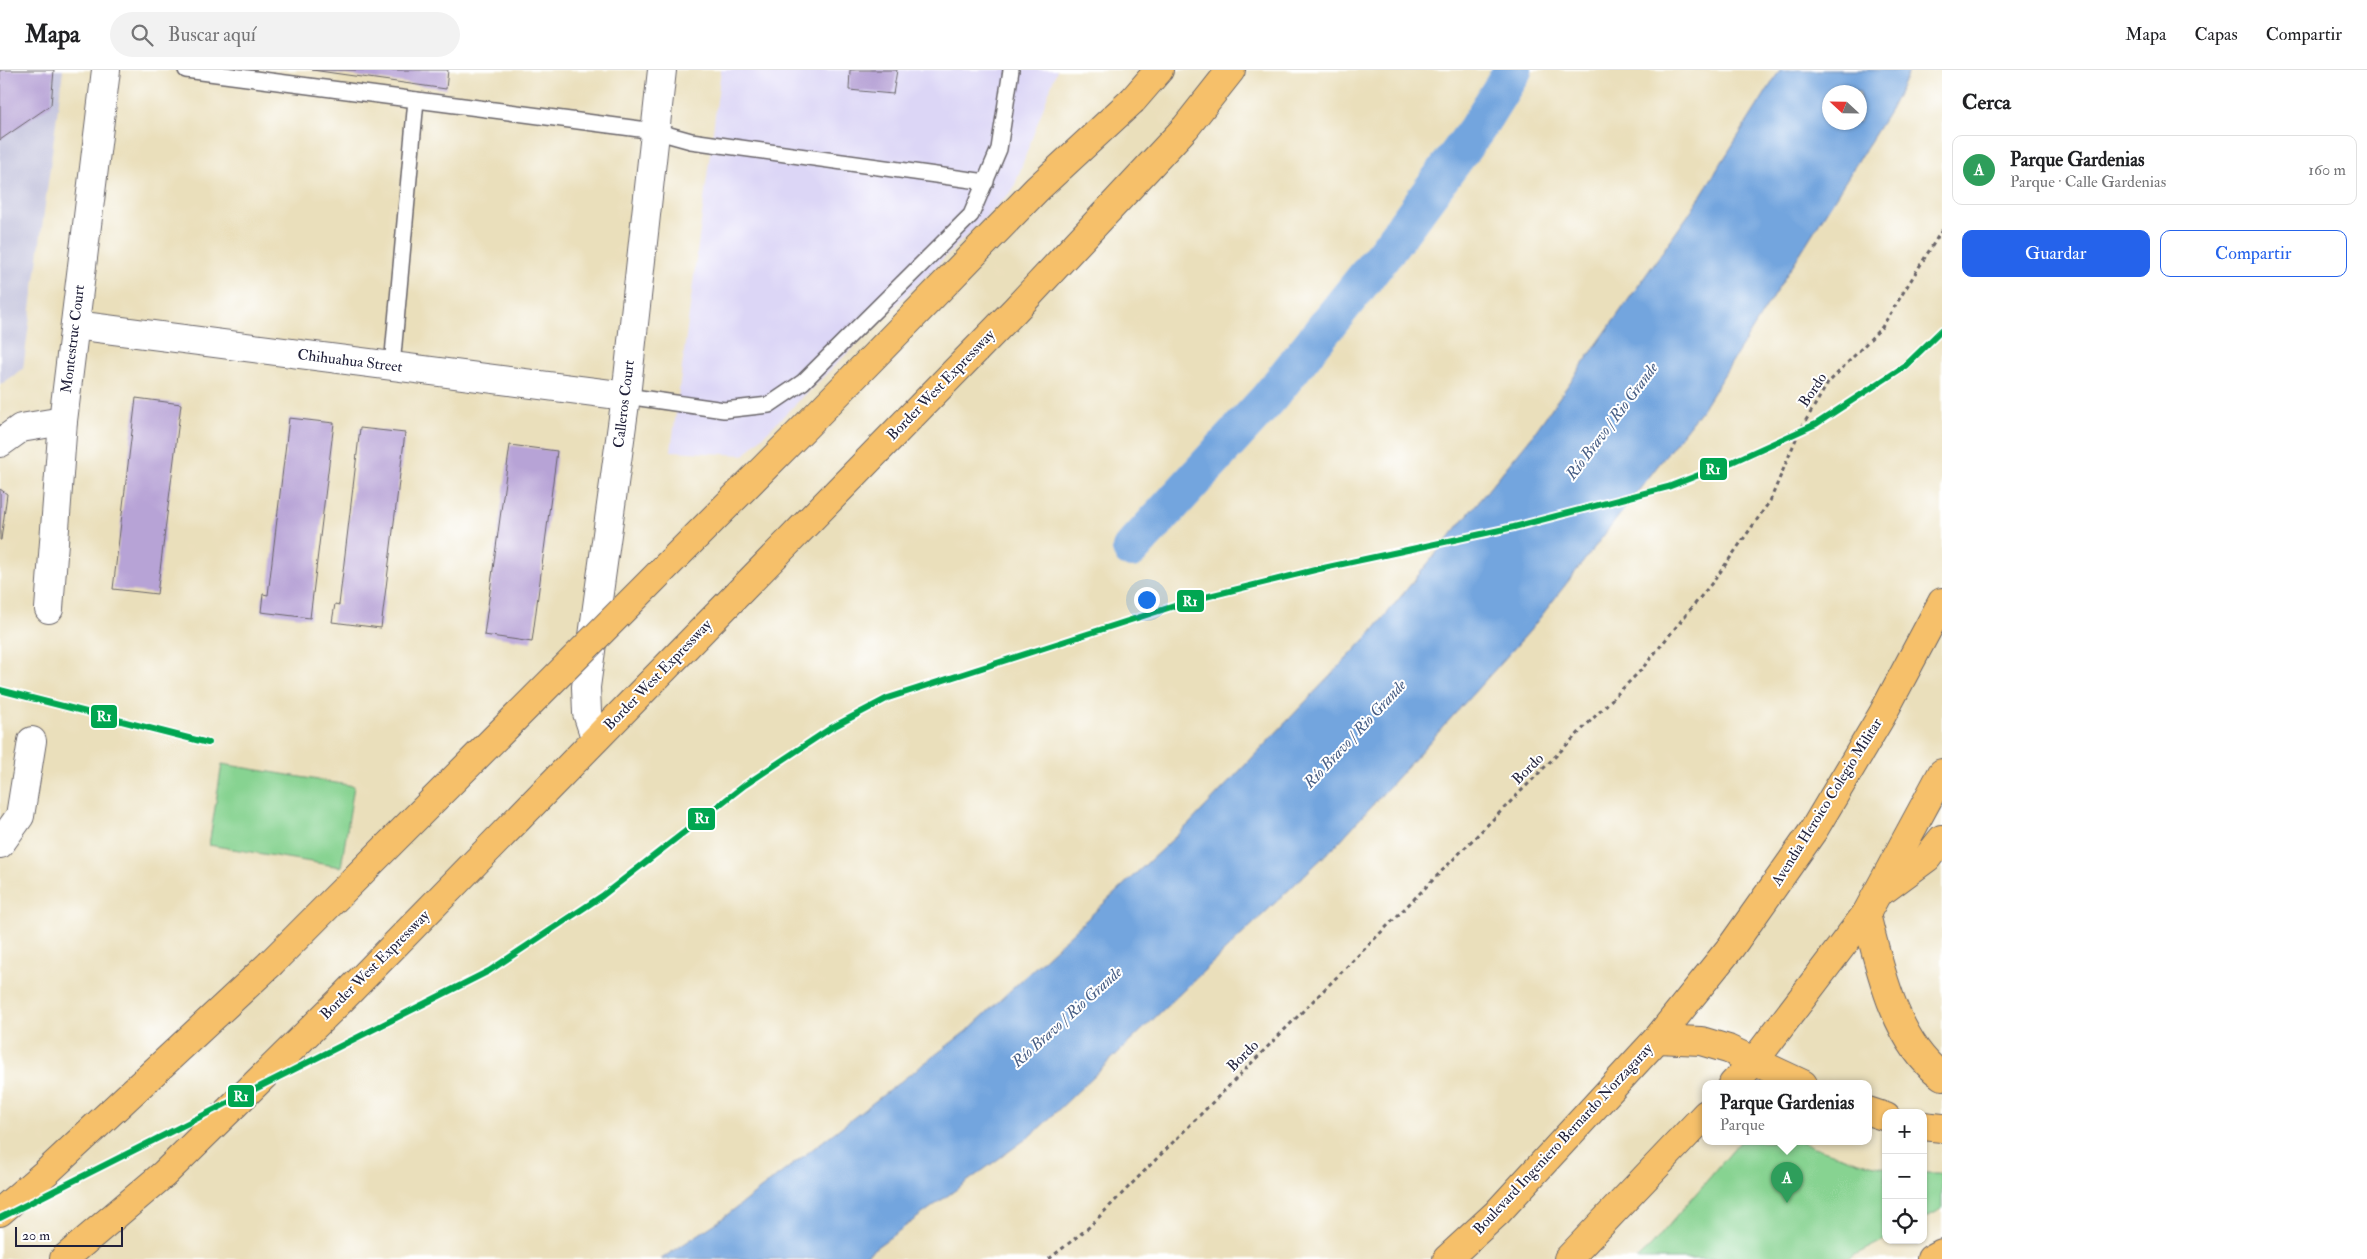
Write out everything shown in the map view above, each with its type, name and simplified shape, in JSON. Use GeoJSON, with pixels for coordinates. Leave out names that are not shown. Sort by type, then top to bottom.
{"type":"FeatureCollection","features":[{"type":"Feature","properties":{"kind":"main road"},"geometry":{"type":"LineString","coordinates":[[0,1212],[50,1169],[270,964],[835,396],[1036,189],[1133,100],[1159,70]]}},
{"type":"Feature","properties":{"kind":"main road","name":"Border West Expressway"},"geometry":{"type":"LineString","coordinates":[[64,1259],[164,1174],[342,999],[1008,317],[1186,127],[1231,70]]}},
{"type":"Feature","properties":{"kind":"main road","name":"Avendia Heroico Colegio Militar"},"geometry":{"type":"LineString","coordinates":[[1658,1039],[1731,947],[1813,831],[1882,715],[1942,602]]}},
{"type":"Feature","properties":{"kind":"main road"},"geometry":{"type":"LineString","coordinates":[[1737,1080],[1755,1060],[1873,903],[1942,774]]}},
{"type":"Feature","properties":{"kind":"main road"},"geometry":{"type":"LineString","coordinates":[[1873,903],[1927,858],[1942,839]]}},
{"type":"Feature","properties":{"kind":"main road"},"geometry":{"type":"LineString","coordinates":[[1873,903],[1876,956],[1901,1026],[1930,1068],[1942,1076]]}},
{"type":"Feature","properties":{"kind":"main road"},"geometry":{"type":"LineString","coordinates":[[1658,1039],[1701,1042],[1755,1060],[1795,1080]]}},
{"type":"Feature","properties":{"kind":"main road","name":"Boulevard Ingeniero Bernardo Norzagaray"},"geometry":{"type":"LineString","coordinates":[[1447,1259],[1496,1213],[1658,1039]]}},
{"type":"Feature","properties":{"kind":"main road"},"geometry":{"type":"LineString","coordinates":[[1568,1259],[1702,1118]]}},
{"type":"Feature","properties":{"kind":"main road"},"geometry":{"type":"LineString","coordinates":[[1927,1126],[1942,1128]]}},
{"type":"Feature","properties":{"kind":"main road"},"geometry":{"type":"LineString","coordinates":[[1931,1259],[1942,1253]]}},
{"type":"Feature","properties":{"kind":"street","name":"Montestruc Court"},"geometry":{"type":"LineString","coordinates":[[49,609],[62,420],[106,70]]}},
{"type":"Feature","properties":{"kind":"street","name":"Calleros Court"},"geometry":{"type":"LineString","coordinates":[[595,736],[587,713],[586,687],[626,396],[662,70]]}},
{"type":"Feature","properties":{"kind":"street","name":"Chihuahua Street"},"geometry":{"type":"LineString","coordinates":[[75,325],[626,396]]}},
{"type":"Feature","properties":{"kind":"street"},"geometry":{"type":"LineString","coordinates":[[0,442],[21,428],[62,420]]}},
{"type":"Feature","properties":{"kind":"street"},"geometry":{"type":"LineString","coordinates":[[1,843],[20,816],[32,741]]}},
{"type":"Feature","properties":{"kind":"lane"},"geometry":{"type":"LineString","coordinates":[[186,70],[656,131],[691,141],[986,182]]}},
{"type":"Feature","properties":{"kind":"lane"},"geometry":{"type":"LineString","coordinates":[[626,396],[724,410],[769,405],[802,382],[971,215],[999,149],[1011,70]]}},
{"type":"Feature","properties":{"kind":"lane"},"geometry":{"type":"LineString","coordinates":[[392,366],[416,100]]}},
{"type":"Feature","properties":{"kind":"path","name":"Bordo"},"geometry":{"type":"LineString","coordinates":[[1048,1259],[1088,1228],[1641,670],[1716,578],[1770,501],[1799,432],[1828,383],[1882,327],[1942,230]]}},
{"type":"Feature","properties":{"kind":"shaded area"},"geometry":{"type":"Polygon","coordinates":[[[0,70],[63,70],[23,369],[0,385],[0,70]]]}},
{"type":"Feature","properties":{"kind":"shaded area"},"geometry":{"type":"Polygon","coordinates":[[[721,70],[1057,70],[1013,190],[744,455],[671,451],[721,70]]]}},
{"type":"Feature","properties":{"kind":"green space"},"geometry":{"type":"Polygon","coordinates":[[[222,764],[354,786],[341,867],[209,845],[222,764]]]}},
{"type":"Feature","properties":{"kind":"green space"},"geometry":{"type":"Polygon","coordinates":[[[1737,1145],[1808,1145],[1859,1162],[1882,1166],[1882,1241],[1847,1259],[1637,1259],[1652,1245],[1737,1145]]]}},
{"type":"Feature","properties":{"kind":"green space"},"geometry":{"type":"Polygon","coordinates":[[[1927,1173],[1942,1173],[1942,1209],[1927,1217],[1927,1173]]]}},
{"type":"Feature","properties":{"kind":"water","name":"Río Bravo / Rio Grande"},"geometry":{"type":"Polygon","coordinates":[[[1780,70],[1910,70],[1890,110],[1705,405],[1528,633],[1338,843],[1033,1134],[860,1259],[661,1259],[719,1221],[969,1029],[1189,824],[1371,633],[1532,436],[1689,214],[1780,70]]]}},
{"type":"Feature","properties":{"kind":"building"},"geometry":{"type":"Polygon","coordinates":[[[0,70],[54,70],[51,105],[0,140],[0,70]]]}},
{"type":"Feature","properties":{"kind":"building"},"geometry":{"type":"Polygon","coordinates":[[[312,70],[448,70],[446,89],[312,70]]]}},
{"type":"Feature","properties":{"kind":"building"},"geometry":{"type":"Polygon","coordinates":[[[850,70],[897,70],[893,94],[849,90],[850,70]]]}},
{"type":"Feature","properties":{"kind":"building"},"geometry":{"type":"Polygon","coordinates":[[[136,398],[181,404],[157,594],[113,589],[136,398]]]}},
{"type":"Feature","properties":{"kind":"building"},"geometry":{"type":"Polygon","coordinates":[[[289,418],[334,423],[310,618],[261,612],[263,594],[268,595],[289,418]]]}},
{"type":"Feature","properties":{"kind":"building"},"geometry":{"type":"Polygon","coordinates":[[[360,428],[405,433],[381,628],[332,622],[335,604],[339,605],[360,428]]]}},
{"type":"Feature","properties":{"kind":"building"},"geometry":{"type":"Polygon","coordinates":[[[510,445],[557,451],[532,642],[484,635],[510,445]]]}},
{"type":"Feature","properties":{"kind":"building"},"geometry":{"type":"Polygon","coordinates":[[[0,489],[7,494],[1,540],[0,540],[0,489]]]}},
{"type":"Feature","properties":{"kind":"waterway"},"geometry":{"type":"LineString","coordinates":[[1131,549],[1268,399],[1388,249],[1476,130],[1513,70]]}},
{"type":"Feature","properties":{"kind":"transit line","name":"R1"},"geometry":{"type":"LineString","coordinates":[[0,1218],[489,971],[602,896],[745,785],[831,728],[888,698],[1193,600],[1319,569],[1514,527],[1668,487],[1732,462],[1816,424],[1905,366],[1942,330]]}},
{"type":"Feature","properties":{"kind":"transit line","name":"R1"},"geometry":{"type":"LineString","coordinates":[[0,690],[208,743]]}},
{"type":"Feature","properties":{"kind":"place","name":"Parque Gardenias"},"geometry":{"type":"Point","coordinates":[1787,1203]}}]}
